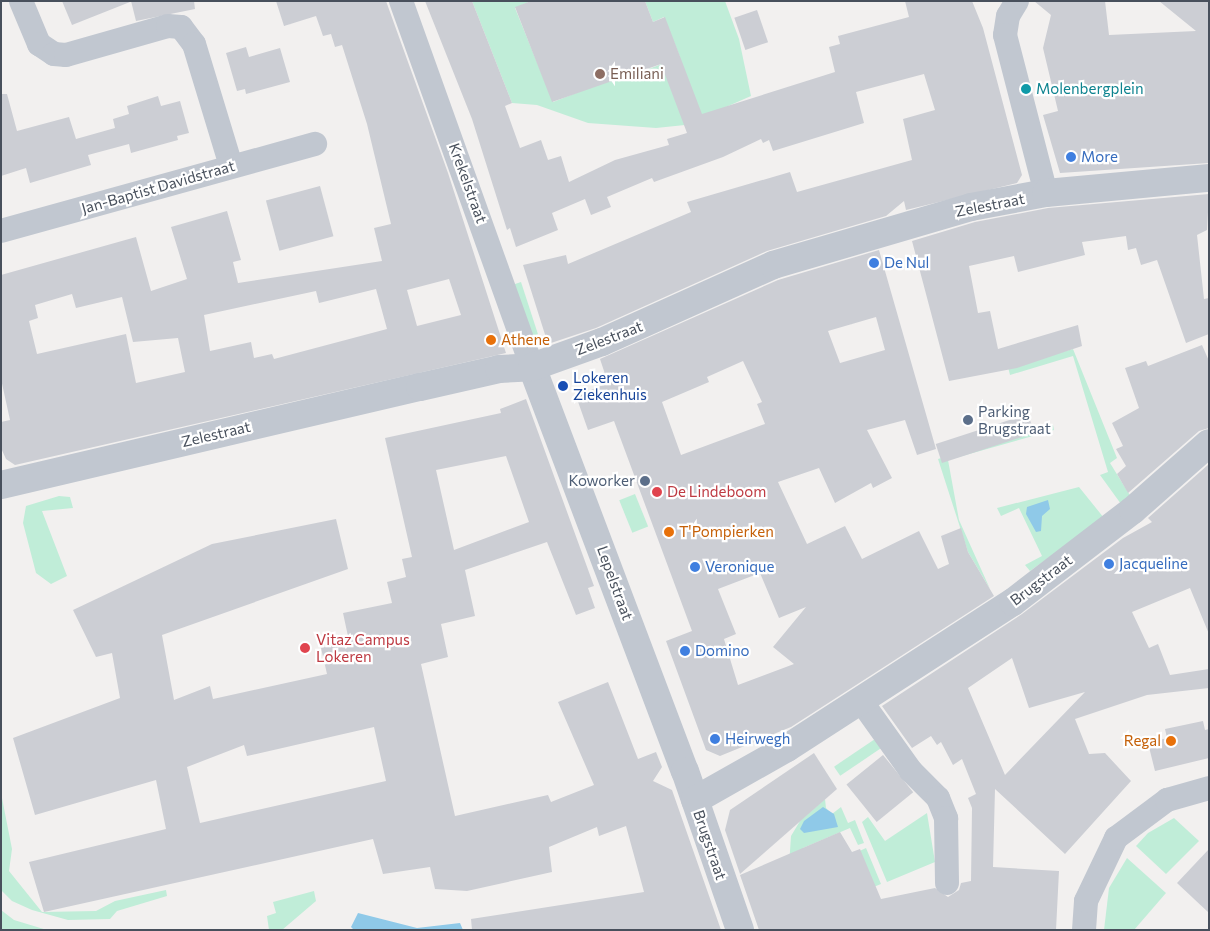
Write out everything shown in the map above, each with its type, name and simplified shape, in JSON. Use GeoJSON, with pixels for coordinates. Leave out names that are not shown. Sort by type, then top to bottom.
{"type":"FeatureCollection","features":[{"type":"Feature","properties":{"kind":"street"},"geometry":{"type":"LineString","coordinates":[[21,1],[39,44],[54,54],[66,55],[168,26],[181,27],[194,44],[231,166]]}},
{"type":"Feature","properties":{"kind":"street","name":"Krekelstraat"},"geometry":{"type":"LineString","coordinates":[[401,1],[532,366]]}},
{"type":"Feature","properties":{"kind":"street"},"geometry":{"type":"LineString","coordinates":[[1017,1],[1008,16],[1005,35],[1046,194]]}},
{"type":"Feature","properties":{"kind":"street","name":"Jan-Baptist Davidstraat"},"geometry":{"type":"LineString","coordinates":[[1,231],[316,144]]}},
{"type":"Feature","properties":{"kind":"street","name":"Zelestraat"},"geometry":{"type":"LineString","coordinates":[[1,485],[499,369],[532,366],[602,342],[812,251],[971,207],[1046,194],[1209,178]]}},
{"type":"Feature","properties":{"kind":"street","name":"Lepelstraat"},"geometry":{"type":"LineString","coordinates":[[532,366],[695,800]]}},
{"type":"Feature","properties":{"kind":"street","name":"Brugstraat"},"geometry":{"type":"LineString","coordinates":[[740,930],[695,800],[861,701],[1013,602],[1132,510],[1209,443]]}},
{"type":"Feature","properties":{"kind":"street"},"geometry":{"type":"LineString","coordinates":[[861,701],[911,771],[938,798],[946,818],[947,883]]}},
{"type":"Feature","properties":{"kind":"street"},"geometry":{"type":"LineString","coordinates":[[1084,930],[1086,901],[1116,838],[1167,800],[1209,788]]}},
{"type":"Feature","properties":{"kind":"green space"},"geometry":{"type":"Polygon","coordinates":[[[472,1],[531,1],[515,8],[553,102],[620,76],[616,30],[633,75],[680,57],[664,17],[653,22],[645,1],[725,1],[739,39],[751,96],[685,125],[656,128],[588,123],[537,105],[512,103],[472,1]]]}},
{"type":"Feature","properties":{"kind":"green space"},"geometry":{"type":"Polygon","coordinates":[[[521,282],[538,334],[531,336],[514,284],[521,282]]]}},
{"type":"Feature","properties":{"kind":"green space"},"geometry":{"type":"Polygon","coordinates":[[[1073,349],[1117,458],[1110,463],[1131,497],[1121,504],[1100,475],[1108,472],[1073,356],[1010,375],[1008,367],[1073,349]]]}},
{"type":"Feature","properties":{"kind":"green space"},"geometry":{"type":"Polygon","coordinates":[[[1053,425],[1054,430],[948,460],[959,520],[990,589],[968,552],[938,459],[1053,425]]]}},
{"type":"Feature","properties":{"kind":"green space"},"geometry":{"type":"Polygon","coordinates":[[[1079,487],[1104,518],[1030,571],[1025,565],[1042,556],[1019,508],[1001,516],[997,508],[1079,487]]]}},
{"type":"Feature","properties":{"kind":"green space"},"geometry":{"type":"Polygon","coordinates":[[[635,494],[648,526],[632,533],[619,500],[635,494]]]}},
{"type":"Feature","properties":{"kind":"green space"},"geometry":{"type":"Polygon","coordinates":[[[59,496],[70,497],[73,508],[42,511],[67,576],[51,584],[36,573],[23,523],[26,506],[59,496]]]}},
{"type":"Feature","properties":{"kind":"green space"},"geometry":{"type":"Polygon","coordinates":[[[878,737],[884,746],[840,776],[834,767],[878,737]]]}},
{"type":"Feature","properties":{"kind":"green space"},"geometry":{"type":"Polygon","coordinates":[[[1,793],[12,849],[9,871],[42,912],[96,911],[115,901],[166,890],[167,896],[117,911],[110,919],[68,920],[32,910],[12,901],[1,890],[1,793]]]}},
{"type":"Feature","properties":{"kind":"green space"},"geometry":{"type":"Polygon","coordinates":[[[825,799],[826,808],[832,814],[841,807],[848,823],[855,820],[864,843],[858,845],[850,828],[803,848],[814,872],[866,848],[881,884],[804,915],[789,866],[791,836],[800,821],[825,799]]]}},
{"type":"Feature","properties":{"kind":"green space"},"geometry":{"type":"Polygon","coordinates":[[[927,813],[935,862],[887,882],[862,822],[868,817],[885,841],[927,813]]]}},
{"type":"Feature","properties":{"kind":"green space"},"geometry":{"type":"Polygon","coordinates":[[[1174,818],[1199,841],[1166,874],[1136,846],[1148,833],[1174,818]]]}},
{"type":"Feature","properties":{"kind":"green space"},"geometry":{"type":"Polygon","coordinates":[[[1127,858],[1166,893],[1134,930],[1104,930],[1109,888],[1127,858]]]}},
{"type":"Feature","properties":{"kind":"green space"},"geometry":{"type":"Polygon","coordinates":[[[314,891],[316,901],[282,930],[269,930],[267,916],[276,913],[273,902],[314,891]]]}},
{"type":"Feature","properties":{"kind":"green space"},"geometry":{"type":"Polygon","coordinates":[[[1,910],[14,920],[47,930],[1,930],[1,910]]]}},
{"type":"Feature","properties":{"kind":"water"},"geometry":{"type":"Polygon","coordinates":[[[1048,500],[1050,509],[1042,516],[1041,531],[1036,532],[1026,514],[1027,507],[1048,500]]]}},
{"type":"Feature","properties":{"kind":"water"},"geometry":{"type":"Polygon","coordinates":[[[823,807],[834,814],[838,827],[804,833],[800,829],[804,821],[823,807]]]}},
{"type":"Feature","properties":{"kind":"water"},"geometry":{"type":"Polygon","coordinates":[[[358,913],[417,928],[460,923],[463,930],[354,930],[351,927],[358,913]]]}},
{"type":"Feature","properties":{"kind":"building"},"geometry":{"type":"Polygon","coordinates":[[[62,1],[129,1],[130,2],[72,25],[62,1]]]}},
{"type":"Feature","properties":{"kind":"building"},"geometry":{"type":"Polygon","coordinates":[[[131,1],[194,1],[195,9],[136,21],[131,1]]]}},
{"type":"Feature","properties":{"kind":"building"},"geometry":{"type":"Polygon","coordinates":[[[276,1],[386,1],[448,173],[506,353],[15,465],[6,459],[1,448],[1,422],[10,420],[1,379],[1,275],[136,237],[151,291],[187,279],[171,227],[227,211],[241,260],[233,262],[238,283],[382,261],[374,228],[391,224],[367,124],[342,45],[335,47],[331,34],[323,36],[316,16],[284,26],[276,1]],[[449,279],[407,290],[417,326],[461,315],[449,279]],[[376,289],[319,303],[316,291],[204,315],[210,351],[251,342],[254,358],[272,354],[274,359],[387,329],[376,289]],[[72,294],[35,305],[38,318],[29,321],[37,354],[126,334],[136,383],[185,372],[178,338],[133,342],[122,297],[76,308],[72,294]]]}},
{"type":"Feature","properties":{"kind":"building"},"geometry":{"type":"Polygon","coordinates":[[[425,1],[472,1],[512,103],[505,106],[520,148],[541,140],[548,160],[561,156],[569,182],[615,160],[669,145],[667,139],[687,133],[661,64],[552,102],[515,7],[531,1],[645,1],[653,22],[665,17],[702,114],[835,72],[829,47],[840,44],[838,36],[909,17],[905,1],[972,1],[983,28],[1022,175],[1017,183],[906,210],[904,201],[886,216],[767,251],[596,328],[548,344],[523,265],[566,255],[568,264],[691,212],[687,202],[790,172],[797,192],[912,160],[903,119],[935,110],[924,74],[856,92],[864,123],[773,151],[769,140],[763,143],[761,139],[723,157],[654,182],[652,178],[607,197],[611,207],[591,215],[585,199],[552,213],[558,230],[516,247],[510,228],[507,230],[472,119],[425,1]]]}},
{"type":"Feature","properties":{"kind":"building"},"geometry":{"type":"Polygon","coordinates":[[[1034,1],[1105,1],[1109,35],[1196,31],[1159,1],[1209,1],[1209,163],[1060,173],[1043,115],[1058,111],[1043,48],[1051,15],[1034,1]]]}},
{"type":"Feature","properties":{"kind":"building"},"geometry":{"type":"Polygon","coordinates":[[[757,10],[768,42],[745,50],[734,18],[757,10]]]}},
{"type":"Feature","properties":{"kind":"building"},"geometry":{"type":"Polygon","coordinates":[[[246,47],[249,57],[280,48],[290,82],[246,94],[245,89],[237,91],[226,53],[246,47]]]}},
{"type":"Feature","properties":{"kind":"building"},"geometry":{"type":"Polygon","coordinates":[[[1,94],[7,94],[17,131],[69,117],[76,139],[115,128],[113,119],[129,114],[127,106],[158,96],[161,106],[180,101],[189,133],[177,136],[178,140],[131,153],[129,144],[88,155],[91,165],[30,183],[26,168],[1,176],[1,94]]]}},
{"type":"Feature","properties":{"kind":"building"},"geometry":{"type":"Polygon","coordinates":[[[320,186],[333,236],[279,251],[266,200],[320,186]]]}},
{"type":"Feature","properties":{"kind":"building"},"geometry":{"type":"Polygon","coordinates":[[[1209,194],[1207,230],[1197,235],[1204,299],[1209,298],[1209,334],[1186,343],[1157,260],[1141,265],[1136,248],[1128,250],[1126,236],[1082,242],[1085,255],[1018,272],[1014,256],[969,266],[978,313],[990,311],[998,349],[1078,325],[1082,346],[1017,368],[949,381],[912,241],[975,222],[1048,208],[1209,194]]]}},
{"type":"Feature","properties":{"kind":"building"},"geometry":{"type":"Polygon","coordinates":[[[879,250],[936,449],[917,455],[905,420],[867,430],[892,478],[873,488],[871,483],[835,503],[819,468],[778,482],[807,544],[845,526],[862,559],[919,531],[938,569],[949,564],[941,536],[961,528],[968,552],[994,596],[791,727],[720,756],[706,750],[666,641],[692,631],[614,421],[588,430],[576,396],[608,383],[600,359],[778,280],[879,250]],[[876,317],[828,331],[840,363],[885,350],[876,317]],[[743,361],[707,377],[709,382],[662,402],[681,455],[765,424],[757,404],[762,402],[743,361]],[[760,573],[718,589],[736,634],[724,639],[738,685],[794,664],[773,647],[806,607],[779,618],[760,573]]]}},
{"type":"Feature","properties":{"kind":"building"},"geometry":{"type":"Polygon","coordinates":[[[1202,345],[1209,361],[1209,428],[1199,431],[1128,493],[1117,474],[1126,466],[1116,449],[1123,446],[1112,423],[1139,408],[1125,368],[1146,361],[1148,366],[1202,345]]]}},
{"type":"Feature","properties":{"kind":"building"},"geometry":{"type":"Polygon","coordinates":[[[526,399],[594,586],[588,588],[595,608],[576,615],[547,542],[465,570],[475,616],[441,624],[448,657],[421,664],[455,816],[548,795],[551,802],[594,785],[558,702],[608,682],[638,759],[656,752],[662,767],[653,781],[672,790],[721,930],[472,930],[471,919],[644,892],[626,826],[599,836],[597,827],[549,847],[552,872],[467,891],[435,889],[430,867],[383,874],[373,839],[44,912],[29,862],[166,829],[156,780],[35,815],[13,738],[120,698],[112,653],[96,657],[73,610],[212,544],[336,519],[348,569],[162,635],[174,700],[210,686],[213,699],[327,674],[321,648],[349,641],[343,613],[392,603],[387,582],[406,577],[402,559],[412,557],[385,438],[501,413],[500,409],[526,399]],[[506,456],[436,470],[454,550],[529,522],[506,456]],[[374,727],[247,756],[244,745],[187,767],[200,823],[386,781],[374,727]]]}},
{"type":"Feature","properties":{"kind":"building"},"geometry":{"type":"Polygon","coordinates":[[[1028,414],[1034,433],[942,463],[936,444],[1028,414]]]}},
{"type":"Feature","properties":{"kind":"building"},"geometry":{"type":"Polygon","coordinates":[[[1209,464],[1209,634],[1190,588],[1132,612],[1149,648],[1158,644],[1170,675],[1209,669],[1209,688],[1147,695],[1075,719],[1089,754],[1105,753],[1131,781],[1065,854],[995,789],[993,867],[1059,871],[1056,930],[759,930],[740,875],[840,832],[852,852],[860,849],[881,899],[935,888],[948,897],[959,890],[961,883],[971,881],[972,808],[968,798],[976,794],[962,759],[953,765],[941,742],[937,745],[931,736],[912,748],[882,706],[1022,614],[1123,538],[1152,522],[1148,518],[1209,464]],[[1012,658],[968,688],[1005,775],[1085,692],[1029,708],[1012,658]]]}},
{"type":"Feature","properties":{"kind":"building"},"geometry":{"type":"Polygon","coordinates":[[[1203,721],[1205,730],[1209,729],[1209,758],[1155,771],[1148,743],[1167,738],[1165,729],[1203,721]]]}},
{"type":"Feature","properties":{"kind":"building"},"geometry":{"type":"Polygon","coordinates":[[[814,753],[837,789],[740,874],[725,830],[730,810],[814,753]]]}},
{"type":"Feature","properties":{"kind":"building"},"geometry":{"type":"Polygon","coordinates":[[[883,755],[913,792],[877,822],[846,785],[883,755]]]}},
{"type":"Feature","properties":{"kind":"building"},"geometry":{"type":"Polygon","coordinates":[[[1209,849],[1209,913],[1177,883],[1209,849]]]}},
{"type":"Feature","properties":{"kind":"place","name":"Emiliani"},"geometry":{"type":"Point","coordinates":[600,74]}},
{"type":"Feature","properties":{"kind":"place","name":"Molenbergplein"},"geometry":{"type":"Point","coordinates":[1026,89]}},
{"type":"Feature","properties":{"kind":"place","name":"More"},"geometry":{"type":"Point","coordinates":[1071,157]}},
{"type":"Feature","properties":{"kind":"place","name":"De Nul"},"geometry":{"type":"Point","coordinates":[874,263]}},
{"type":"Feature","properties":{"kind":"place","name":"Athene"},"geometry":{"type":"Point","coordinates":[491,340]}},
{"type":"Feature","properties":{"kind":"place","name":"Lokeren Ziekenhuis"},"geometry":{"type":"Point","coordinates":[563,386]}},
{"type":"Feature","properties":{"kind":"place","name":"Parking Brugstraat"},"geometry":{"type":"Point","coordinates":[968,420]}},
{"type":"Feature","properties":{"kind":"place","name":"Koworker"},"geometry":{"type":"Point","coordinates":[645,481]}},
{"type":"Feature","properties":{"kind":"place","name":"De Lindeboom"},"geometry":{"type":"Point","coordinates":[657,492]}},
{"type":"Feature","properties":{"kind":"place","name":"T'Pompierken"},"geometry":{"type":"Point","coordinates":[669,532]}},
{"type":"Feature","properties":{"kind":"place","name":"Jacqueline"},"geometry":{"type":"Point","coordinates":[1109,564]}},
{"type":"Feature","properties":{"kind":"place","name":"Veronique"},"geometry":{"type":"Point","coordinates":[695,567]}},
{"type":"Feature","properties":{"kind":"place","name":"Vitaz Campus Lokeren"},"geometry":{"type":"Point","coordinates":[305,648]}},
{"type":"Feature","properties":{"kind":"place","name":"Domino"},"geometry":{"type":"Point","coordinates":[685,651]}},
{"type":"Feature","properties":{"kind":"place","name":"Heirwegh"},"geometry":{"type":"Point","coordinates":[715,739]}},
{"type":"Feature","properties":{"kind":"place","name":"Regal"},"geometry":{"type":"Point","coordinates":[1171,741]}}]}
